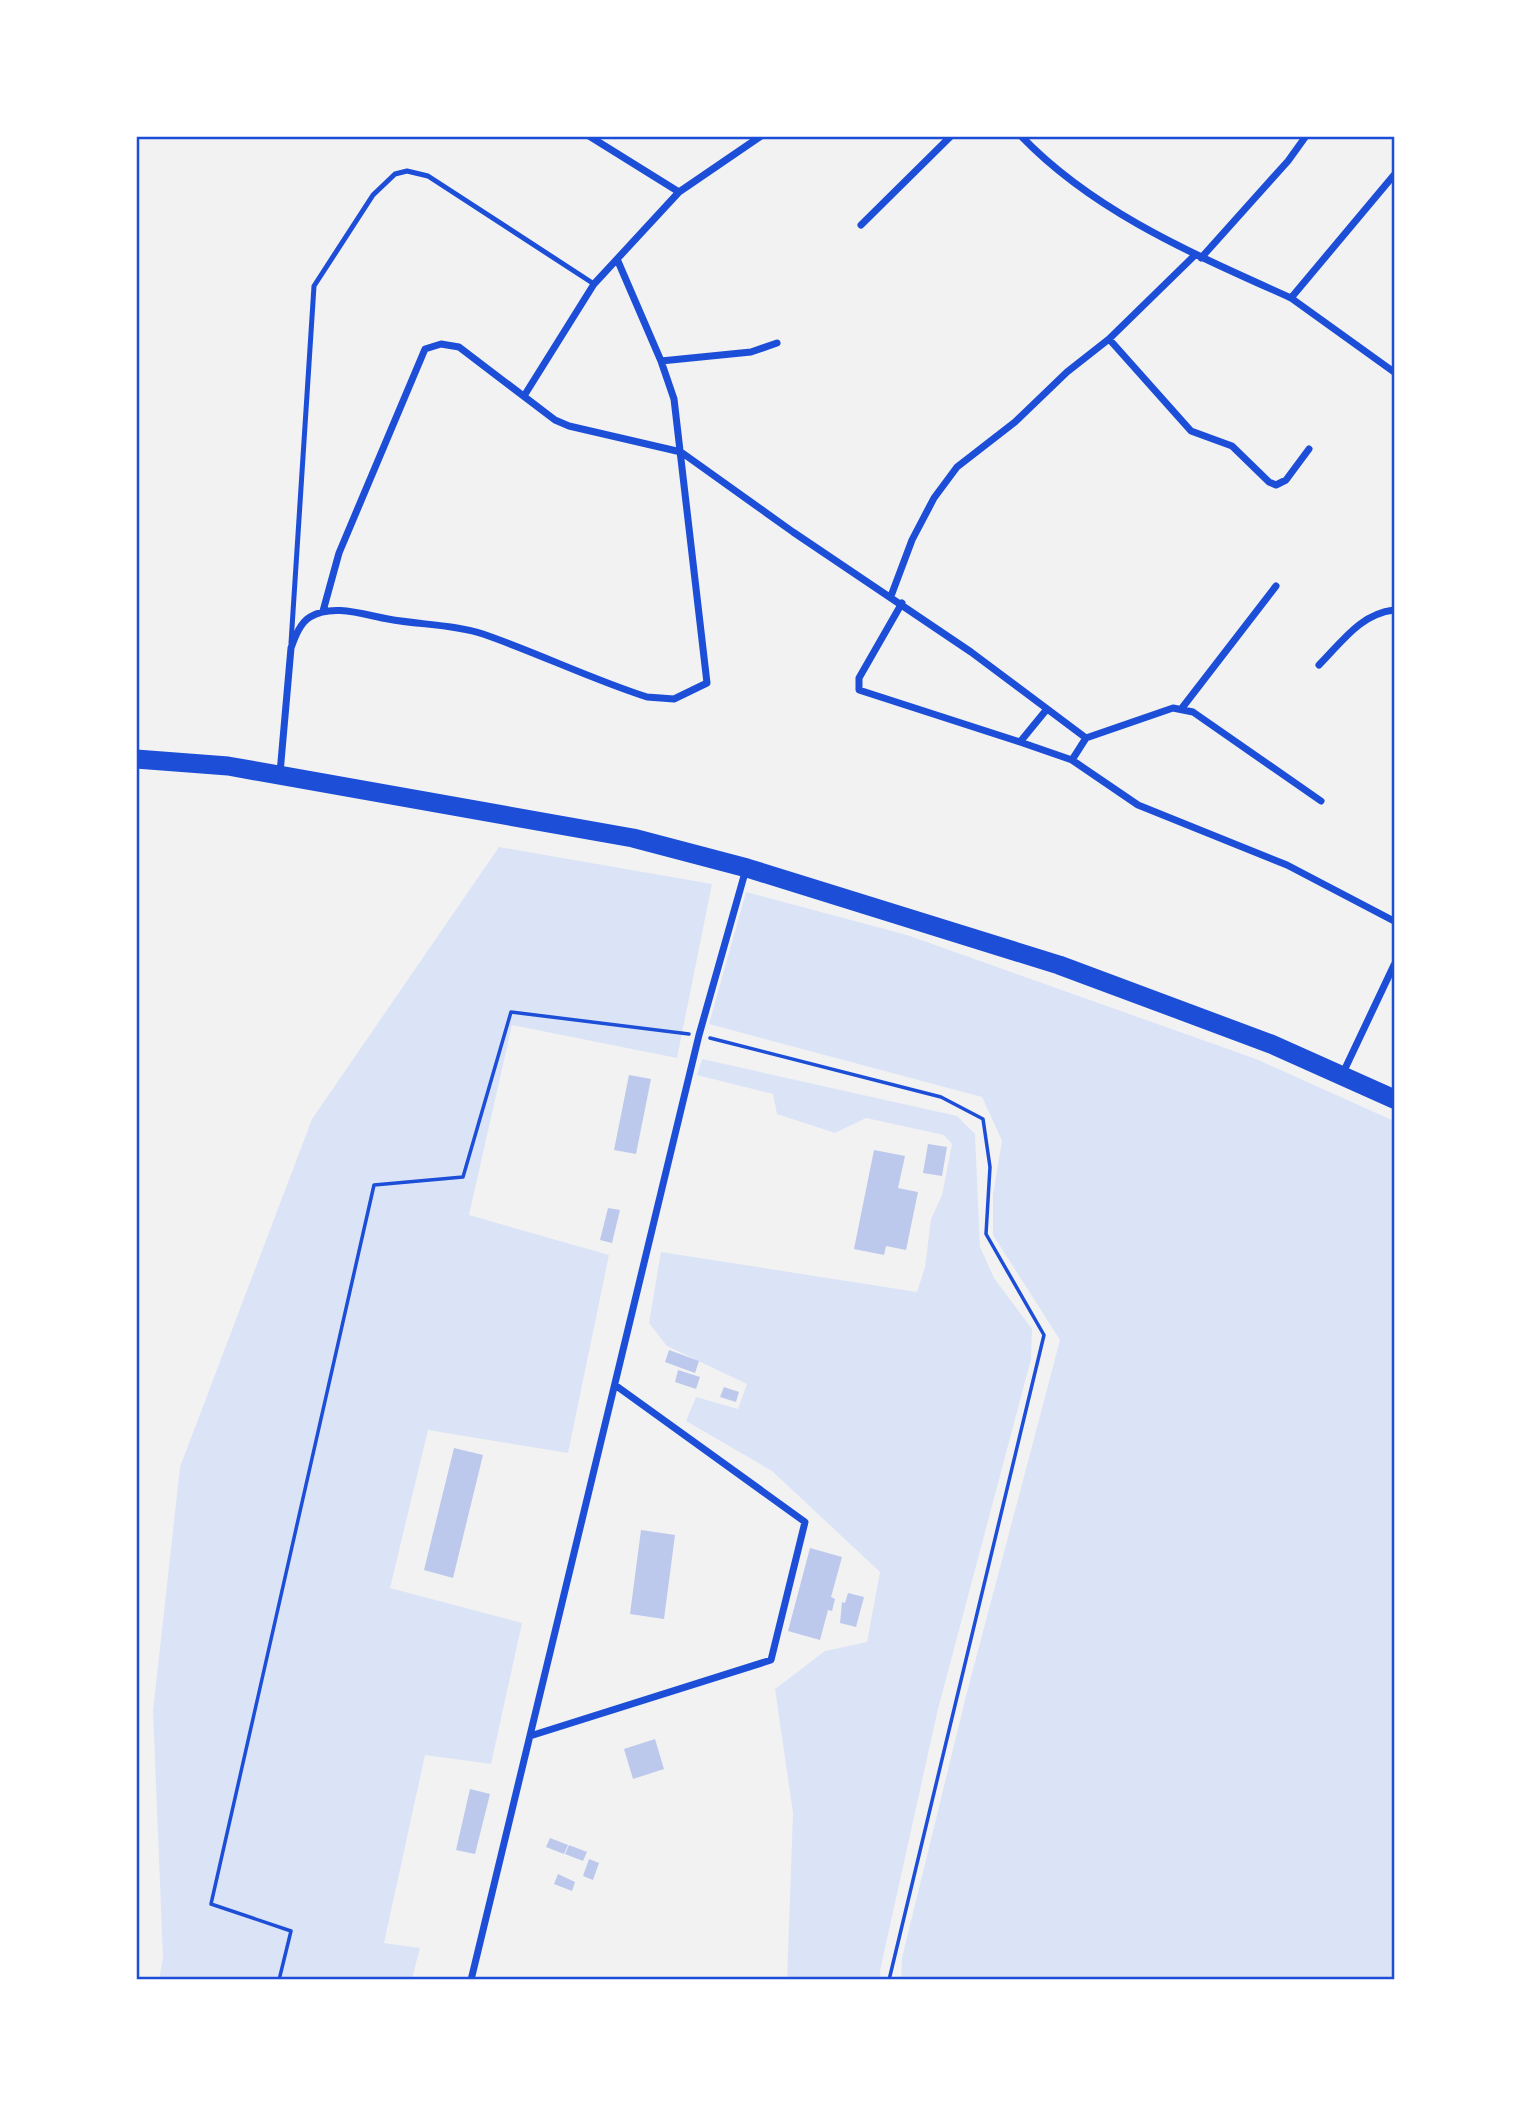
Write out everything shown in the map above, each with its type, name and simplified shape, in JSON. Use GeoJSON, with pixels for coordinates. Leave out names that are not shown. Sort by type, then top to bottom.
{"type":"FeatureCollection","features":[{"type":"Feature","properties":{"kind":"highway"},"geometry":{"type":"LineString","coordinates":[[136,759],[228,766],[280,775],[633,838],[747,868],[1059,965],[1271,1044],[1395,1099]]}},
{"type":"Feature","properties":{"kind":"street"},"geometry":{"type":"LineString","coordinates":[[589,136],[679,192]]}},
{"type":"Feature","properties":{"kind":"street"},"geometry":{"type":"LineString","coordinates":[[524,396],[594,284],[617,258],[679,192],[761,136]]}},
{"type":"Feature","properties":{"kind":"street"},"geometry":{"type":"LineString","coordinates":[[861,225],[951,136]]}},
{"type":"Feature","properties":{"kind":"street"},"geometry":{"type":"LineString","coordinates":[[1021,136],[1080,186],[1166,242],[1291,298],[1395,372]]}},
{"type":"Feature","properties":{"kind":"street"},"geometry":{"type":"LineString","coordinates":[[891,596],[912,540],[934,498],[957,467],[1015,422],[1198,256],[1289,161],[1306,136]]}},
{"type":"Feature","properties":{"kind":"street"},"geometry":{"type":"LineString","coordinates":[[1291,298],[1395,175]]}},
{"type":"Feature","properties":{"kind":"street"},"geometry":{"type":"LineString","coordinates":[[280,775],[291,648],[298,630],[308,617],[323,611],[346,611],[471,631],[647,697],[674,699],[703,688],[707,683],[674,399],[661,361],[617,258]]}},
{"type":"Feature","properties":{"kind":"street"},"geometry":{"type":"LineString","coordinates":[[1109,339],[1191,431],[1232,446],[1269,482],[1276,485],[1286,480],[1309,449]]}},
{"type":"Feature","properties":{"kind":"street"},"geometry":{"type":"LineString","coordinates":[[661,361],[751,352],[777,342]]}},
{"type":"Feature","properties":{"kind":"street"},"geometry":{"type":"LineString","coordinates":[[323,611],[339,553],[425,349],[441,344],[459,347],[555,420],[569,426],[681,452],[793,532],[902,603],[1086,738]]}},
{"type":"Feature","properties":{"kind":"street"},"geometry":{"type":"LineString","coordinates":[[1182,708],[1276,586]]}},
{"type":"Feature","properties":{"kind":"street"},"geometry":{"type":"LineString","coordinates":[[902,603],[859,678],[859,690],[1072,760],[1138,805],[1287,865],[1395,920]]}},
{"type":"Feature","properties":{"kind":"street"},"geometry":{"type":"LineString","coordinates":[[1319,665],[1364,620],[1377,612],[1395,610]]}},
{"type":"Feature","properties":{"kind":"street"},"geometry":{"type":"LineString","coordinates":[[1072,760],[1086,738],[1173,708],[1182,708],[1193,712],[1321,801]]}},
{"type":"Feature","properties":{"kind":"street"},"geometry":{"type":"LineString","coordinates":[[1020,742],[1047,709]]}},
{"type":"Feature","properties":{"kind":"street"},"geometry":{"type":"LineString","coordinates":[[471,1979],[699,1035],[747,868]]}},
{"type":"Feature","properties":{"kind":"street"},"geometry":{"type":"LineString","coordinates":[[1341,1076],[1395,965]]}},
{"type":"Feature","properties":{"kind":"street"},"geometry":{"type":"LineString","coordinates":[[530,1736],[771,1660],[805,1522],[615,1385]]}},
{"type":"Feature","properties":{"kind":"lane"},"geometry":{"type":"LineString","coordinates":[[291,648],[314,286],[373,195],[395,174],[407,171],[428,176],[594,284]]}},
{"type":"Feature","properties":{"kind":"path"},"geometry":{"type":"LineString","coordinates":[[279,1979],[291,1931],[211,1904],[374,1185],[463,1177],[511,1012],[699,1035],[941,1097],[983,1119],[990,1167],[986,1234],[1044,1335],[889,1979]]}},
{"type":"Feature","properties":{"kind":"shaded area"},"geometry":{"type":"Polygon","coordinates":[[[499,847],[712,884],[677,1058],[512,1025],[469,1215],[609,1255],[568,1453],[428,1430],[390,1588],[522,1623],[491,1764],[425,1755],[384,1943],[420,1948],[412,1979],[159,1980],[163,1958],[153,1711],[180,1467],[312,1119],[499,847]]]}},
{"type":"Feature","properties":{"kind":"shaded area"},"geometry":{"type":"Polygon","coordinates":[[[746,892],[907,935],[1256,1059],[1394,1121],[1394,1979],[901,1979],[902,1958],[966,1696],[1060,1340],[993,1235],[993,1194],[1002,1141],[982,1097],[709,1024],[746,892]]]}},
{"type":"Feature","properties":{"kind":"shaded area"},"geometry":{"type":"Polygon","coordinates":[[[702,1059],[957,1116],[975,1134],[980,1247],[994,1278],[1032,1329],[1031,1359],[937,1713],[880,1971],[881,1979],[787,1979],[793,1813],[775,1689],[825,1651],[867,1642],[880,1572],[772,1471],[686,1421],[696,1397],[738,1409],[747,1384],[667,1346],[649,1323],[661,1252],[917,1292],[925,1267],[931,1219],[942,1195],[952,1144],[944,1135],[866,1118],[835,1133],[777,1114],[773,1094],[697,1075],[702,1059]]]}},
{"type":"Feature","properties":{"kind":"building"},"geometry":{"type":"Polygon","coordinates":[[[629,1075],[651,1079],[636,1154],[614,1150],[629,1075]]]}},
{"type":"Feature","properties":{"kind":"building"},"geometry":{"type":"Polygon","coordinates":[[[928,1144],[947,1147],[942,1176],[923,1173],[928,1144]]]}},
{"type":"Feature","properties":{"kind":"building"},"geometry":{"type":"Polygon","coordinates":[[[874,1150],[905,1156],[898,1188],[918,1192],[906,1250],[886,1246],[884,1255],[854,1249],[874,1150]]]}},
{"type":"Feature","properties":{"kind":"building"},"geometry":{"type":"Polygon","coordinates":[[[608,1208],[620,1210],[612,1243],[600,1240],[608,1208]]]}},
{"type":"Feature","properties":{"kind":"building"},"geometry":{"type":"Polygon","coordinates":[[[669,1350],[699,1361],[695,1373],[665,1362],[669,1350]]]}},
{"type":"Feature","properties":{"kind":"building"},"geometry":{"type":"Polygon","coordinates":[[[678,1370],[700,1377],[696,1389],[675,1382],[678,1370]]]}},
{"type":"Feature","properties":{"kind":"building"},"geometry":{"type":"Polygon","coordinates":[[[724,1387],[739,1392],[736,1402],[720,1397],[724,1387]]]}},
{"type":"Feature","properties":{"kind":"building"},"geometry":{"type":"Polygon","coordinates":[[[454,1448],[483,1455],[453,1578],[424,1570],[454,1448]]]}},
{"type":"Feature","properties":{"kind":"building"},"geometry":{"type":"Polygon","coordinates":[[[641,1530],[675,1535],[664,1619],[630,1614],[641,1530]]]}},
{"type":"Feature","properties":{"kind":"building"},"geometry":{"type":"Polygon","coordinates":[[[810,1548],[842,1557],[831,1597],[835,1599],[832,1611],[828,1610],[820,1640],[788,1631],[810,1548]]]}},
{"type":"Feature","properties":{"kind":"building"},"geometry":{"type":"Polygon","coordinates":[[[848,1593],[864,1597],[856,1627],[840,1623],[842,1602],[845,1603],[848,1593]]]}},
{"type":"Feature","properties":{"kind":"building"},"geometry":{"type":"Polygon","coordinates":[[[655,1739],[664,1769],[633,1779],[624,1749],[655,1739]]]}},
{"type":"Feature","properties":{"kind":"building"},"geometry":{"type":"Polygon","coordinates":[[[470,1789],[490,1794],[475,1854],[456,1850],[470,1789]]]}},
{"type":"Feature","properties":{"kind":"building"},"geometry":{"type":"Polygon","coordinates":[[[550,1838],[568,1845],[564,1854],[546,1847],[550,1838]]]}},
{"type":"Feature","properties":{"kind":"building"},"geometry":{"type":"Polygon","coordinates":[[[569,1845],[587,1852],[583,1861],[565,1854],[569,1845]]]}},
{"type":"Feature","properties":{"kind":"building"},"geometry":{"type":"Polygon","coordinates":[[[589,1859],[599,1863],[593,1880],[583,1876],[589,1859]]]}},
{"type":"Feature","properties":{"kind":"building"},"geometry":{"type":"Polygon","coordinates":[[[558,1874],[575,1882],[572,1891],[554,1884],[558,1874]]]}}]}
